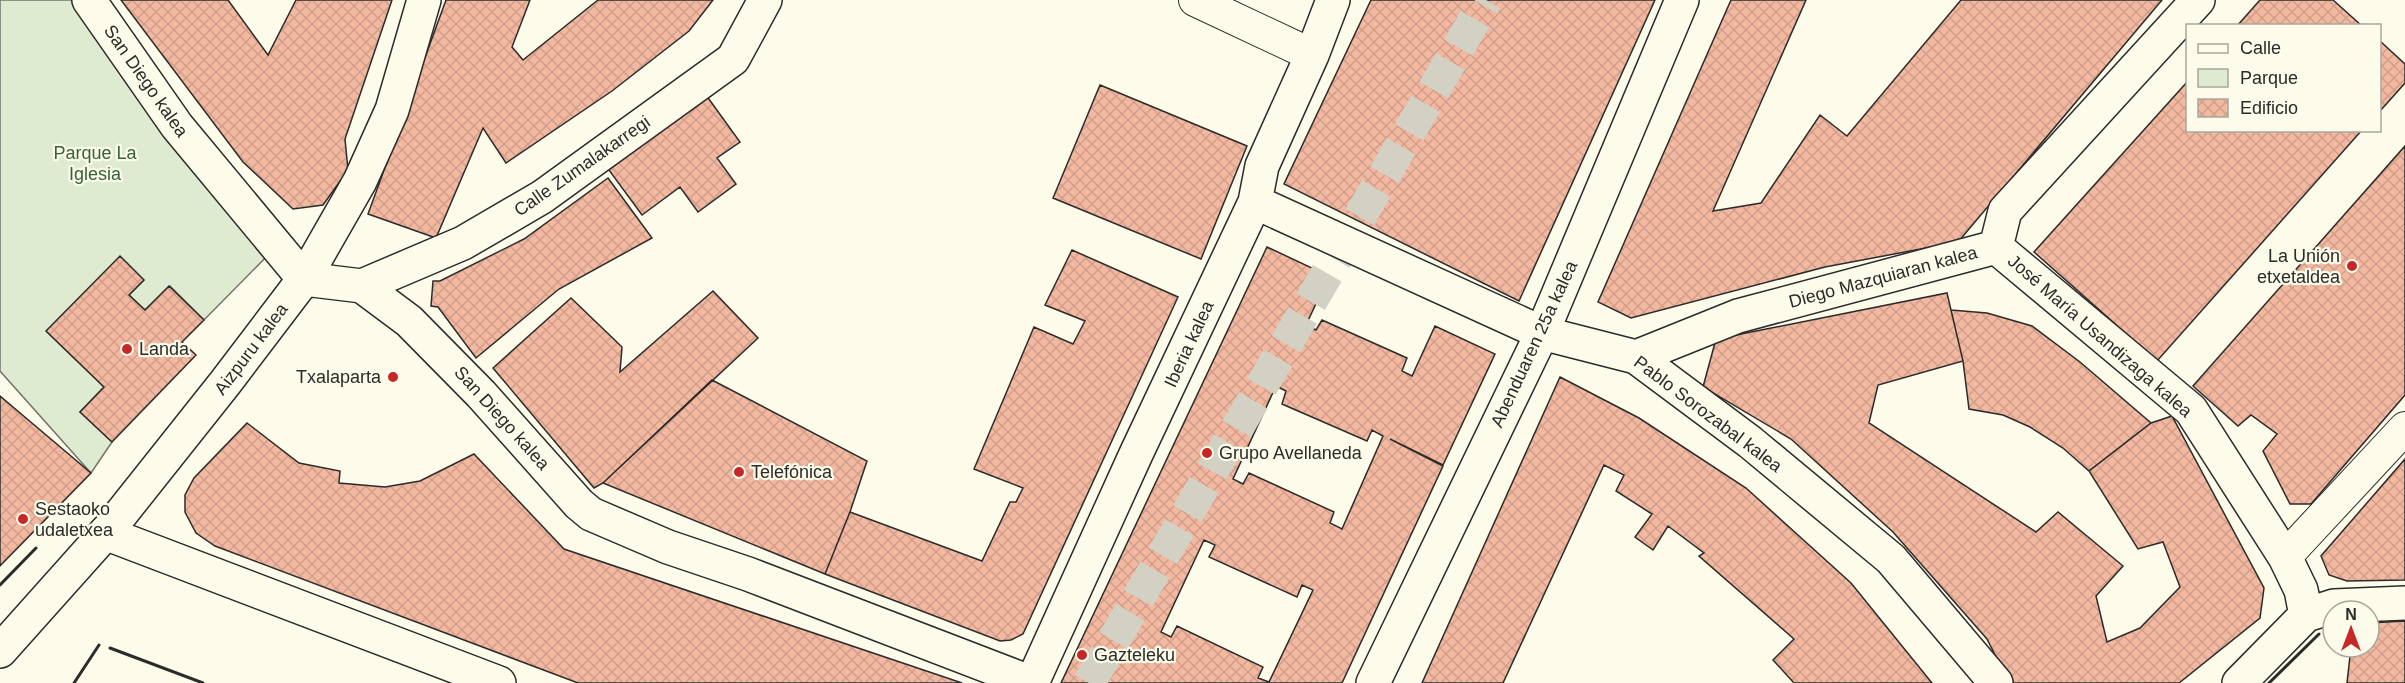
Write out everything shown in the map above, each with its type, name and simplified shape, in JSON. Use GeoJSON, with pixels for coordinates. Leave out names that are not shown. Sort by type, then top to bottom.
{"type":"FeatureCollection","features":[{"type":"Feature","properties":{"kind":"street","name":"San Diego kalea"},"geometry":{"type":"LineString","coordinates":[[89,0],[177,126],[304,279],[362,286],[409,321],[445,356],[579,504],[591,514],[668,547],[748,574],[1032,683]]}},
{"type":"Feature","properties":{"kind":"street","name":"Aizpuru kalea"},"geometry":{"type":"LineString","coordinates":[[0,651],[105,533],[225,383],[304,279],[360,181],[392,110],[424,0]]}},
{"type":"Feature","properties":{"kind":"street","name":"Calle Zumalakarregi"},"geometry":{"type":"LineString","coordinates":[[362,286],[463,243],[542,197],[733,59],[765,0]]}},
{"type":"Feature","properties":{"kind":"street"},"geometry":{"type":"LineString","coordinates":[[1195,0],[1312,55]]}},
{"type":"Feature","properties":{"kind":"street","name":"Iberia kalea"},"geometry":{"type":"LineString","coordinates":[[1032,683],[1136,453],[1255,202],[1262,166],[1312,55],[1333,0]]}},
{"type":"Feature","properties":{"kind":"street","name":"Abenduaren 25a kalea"},"geometry":{"type":"LineString","coordinates":[[1373,683],[1542,333],[1682,0]]}},
{"type":"Feature","properties":{"kind":"street","name":"Diego Mazquiaran kalea"},"geometry":{"type":"LineString","coordinates":[[1636,357],[1738,316],[1996,247],[2005,211],[2198,0]]}},
{"type":"Feature","properties":{"kind":"street","name":"Pablo Sorozabal kalea"},"geometry":{"type":"LineString","coordinates":[[1255,202],[1542,333],[1636,357],[1750,442],[1891,559],[1996,683]]}},
{"type":"Feature","properties":{"kind":"street","name":"José María Usandizaga kalea"},"geometry":{"type":"LineString","coordinates":[[1996,247],[2192,410],[2285,557],[2301,590],[2306,615]]}},
{"type":"Feature","properties":{"kind":"street"},"geometry":{"type":"LineString","coordinates":[[2285,557],[2405,428]]}},
{"type":"Feature","properties":{"kind":"street"},"geometry":{"type":"LineString","coordinates":[[105,533],[499,683]]}},
{"type":"Feature","properties":{"kind":"street"},"geometry":{"type":"LineString","coordinates":[[2240,683],[2306,615],[2334,606],[2405,603]]}},
{"type":"Feature","properties":{"kind":"green space","name":"Parque La Iglesia"},"geometry":{"type":"Polygon","coordinates":[[[0,0],[90,0],[277,246],[204,320],[170,286],[145,310],[129,295],[144,280],[47,332],[104,387],[80,412],[112,442],[91,473],[0,371],[0,0]]]}},
{"type":"Feature","properties":{"kind":"building"},"geometry":{"type":"Polygon","coordinates":[[[121,0],[228,0],[268,55],[296,0],[392,0],[345,139],[348,170],[323,205],[293,209],[243,162],[121,0]]]}},
{"type":"Feature","properties":{"kind":"building"},"geometry":{"type":"Polygon","coordinates":[[[446,0],[530,0],[512,47],[523,60],[598,0],[713,0],[689,31],[612,91],[506,163],[483,128],[436,238],[368,214],[446,0]]]}},
{"type":"Feature","properties":{"kind":"building"},"geometry":{"type":"Polygon","coordinates":[[[1371,0],[1655,0],[1519,301],[1284,184],[1371,0]]]}},
{"type":"Feature","properties":{"kind":"building"},"geometry":{"type":"Polygon","coordinates":[[[1731,0],[1806,0],[1713,211],[1761,203],[1820,115],[1847,136],[1961,0],[2162,0],[1958,242],[1825,267],[1631,318],[1598,302],[1731,0]]]}},
{"type":"Feature","properties":{"kind":"building"},"geometry":{"type":"Polygon","coordinates":[[[2260,0],[2333,0],[2360,24],[2239,24],[2260,0]]]}},
{"type":"Feature","properties":{"kind":"building"},"geometry":{"type":"Polygon","coordinates":[[[2381,42],[2405,64],[2405,83],[2381,110],[2381,42]]]}},
{"type":"Feature","properties":{"kind":"building"},"geometry":{"type":"Polygon","coordinates":[[[2186,83],[2186,132],[2360,132],[2157,361],[2034,252],[2186,83]]]}},
{"type":"Feature","properties":{"kind":"building"},"geometry":{"type":"Polygon","coordinates":[[[1100,85],[1247,146],[1201,259],[1053,198],[1100,85]]]}},
{"type":"Feature","properties":{"kind":"building"},"geometry":{"type":"Polygon","coordinates":[[[706,95],[740,142],[717,158],[736,184],[698,212],[680,187],[642,215],[606,166],[706,95]]]}},
{"type":"Feature","properties":{"kind":"building","name":"La Unión etxetaldea"},"geometry":{"type":"Polygon","coordinates":[[[2405,146],[2405,395],[2311,504],[2290,504],[2263,451],[2277,434],[2251,415],[2238,426],[2193,386],[2405,146]]]}},
{"type":"Feature","properties":{"kind":"building"},"geometry":{"type":"Polygon","coordinates":[[[608,178],[652,238],[559,289],[476,358],[438,307],[431,306],[433,281],[440,281],[524,239],[608,178]]]}},
{"type":"Feature","properties":{"kind":"building","name":"Grupo Avellaneda"},"geometry":{"type":"Polygon","coordinates":[[[1267,247],[1329,276],[1306,325],[1316,330],[1322,320],[1407,358],[1402,371],[1412,376],[1435,326],[1495,354],[1443,465],[1390,439],[1443,466],[1342,683],[1061,683],[1267,247]],[[1276,386],[1233,479],[1243,484],[1249,473],[1334,512],[1330,523],[1342,529],[1383,436],[1372,430],[1367,441],[1282,404],[1286,391],[1276,386]],[[1204,540],[1161,632],[1171,637],[1177,626],[1263,667],[1258,678],[1269,682],[1313,590],[1302,585],[1297,597],[1209,557],[1215,545],[1204,540]]]}},
{"type":"Feature","properties":{"kind":"building"},"geometry":{"type":"Polygon","coordinates":[[[1072,250],[1178,297],[1023,634],[1011,640],[1000,641],[825,574],[850,512],[982,561],[1010,502],[1016,502],[1023,488],[974,469],[1034,327],[1073,344],[1085,321],[1045,305],[1072,250]]]}},
{"type":"Feature","properties":{"kind":"building","name":"Landa"},"geometry":{"type":"Polygon","coordinates":[[[120,256],[144,280],[129,295],[145,310],[169,286],[204,320],[182,342],[196,355],[112,442],[80,412],[104,387],[46,331],[120,256]]]}},
{"type":"Feature","properties":{"kind":"building"},"geometry":{"type":"Polygon","coordinates":[[[713,291],[758,338],[603,483],[594,488],[493,368],[571,298],[622,347],[620,372],[713,291]]]}},
{"type":"Feature","properties":{"kind":"building"},"geometry":{"type":"Polygon","coordinates":[[[1947,293],[1963,361],[1878,385],[1869,423],[2036,532],[2058,512],[2123,566],[2096,596],[2107,642],[2140,628],[2180,587],[2163,542],[2138,549],[2089,471],[2151,423],[2172,416],[2264,588],[2260,618],[2179,683],[2009,683],[1987,639],[1893,532],[1791,439],[1703,387],[1716,339],[1947,293]]]}},
{"type":"Feature","properties":{"kind":"building"},"geometry":{"type":"Polygon","coordinates":[[[1951,310],[1987,313],[2032,326],[2080,362],[2151,423],[2089,471],[2063,448],[2030,427],[2003,415],[1969,409],[1963,361],[1951,310]]]}},
{"type":"Feature","properties":{"kind":"building"},"geometry":{"type":"Polygon","coordinates":[[[1560,377],[1639,418],[1746,488],[1851,583],[1932,683],[1794,683],[1773,660],[1794,639],[1699,556],[1704,553],[1668,526],[1653,550],[1635,537],[1652,514],[1616,491],[1624,475],[1604,465],[1503,683],[1422,683],[1560,377]]]}},
{"type":"Feature","properties":{"kind":"building","name":"Telefónica"},"geometry":{"type":"Polygon","coordinates":[[[712,380],[867,461],[850,512],[825,574],[603,483],[712,380]]]}},
{"type":"Feature","properties":{"kind":"building","name":"Sestaoko udaletxea"},"geometry":{"type":"Polygon","coordinates":[[[0,396],[91,473],[0,566],[0,396]]]}},
{"type":"Feature","properties":{"kind":"building"},"geometry":{"type":"Polygon","coordinates":[[[247,423],[299,463],[340,471],[339,483],[385,487],[420,481],[474,454],[564,549],[962,683],[578,683],[215,546],[196,533],[185,512],[185,495],[194,478],[247,423]]]}},
{"type":"Feature","properties":{"kind":"building"},"geometry":{"type":"Polygon","coordinates":[[[2405,459],[2405,580],[2347,581],[2329,575],[2321,556],[2405,459]]]}},
{"type":"Feature","properties":{"kind":"building"},"geometry":{"type":"Polygon","coordinates":[[[2405,621],[2405,683],[2347,683],[2350,659],[2381,659],[2381,622],[2405,621]]]}},
{"type":"Feature","properties":{"kind":"tunnel"},"geometry":{"type":"LineString","coordinates":[[1089,683],[1486,0]]}},
{"type":"Feature","properties":{"kind":"wall"},"geometry":{"type":"LineString","coordinates":[[0,585],[36,548]]}},
{"type":"Feature","properties":{"kind":"wall"},"geometry":{"type":"LineString","coordinates":[[2269,683],[2319,634]]}},
{"type":"Feature","properties":{"kind":"wall"},"geometry":{"type":"LineString","coordinates":[[74,683],[99,645]]}},
{"type":"Feature","properties":{"kind":"wall"},"geometry":{"type":"LineString","coordinates":[[110,648],[203,683]]}},
{"type":"Feature","properties":{"kind":"place","name":"La Unión etxetaldea"},"geometry":{"type":"Point","coordinates":[2352,266]}},
{"type":"Feature","properties":{"kind":"place","name":"Landa"},"geometry":{"type":"Point","coordinates":[127,349]}},
{"type":"Feature","properties":{"kind":"place","name":"Txalaparta"},"geometry":{"type":"Point","coordinates":[393,377]}},
{"type":"Feature","properties":{"kind":"place","name":"Grupo Avellaneda"},"geometry":{"type":"Point","coordinates":[1207,453]}},
{"type":"Feature","properties":{"kind":"place","name":"Telefónica"},"geometry":{"type":"Point","coordinates":[739,472]}},
{"type":"Feature","properties":{"kind":"place","name":"Sestaoko udaletxea"},"geometry":{"type":"Point","coordinates":[23,519]}},
{"type":"Feature","properties":{"kind":"place","name":"Gazteleku"},"geometry":{"type":"Point","coordinates":[1082,655]}}]}
